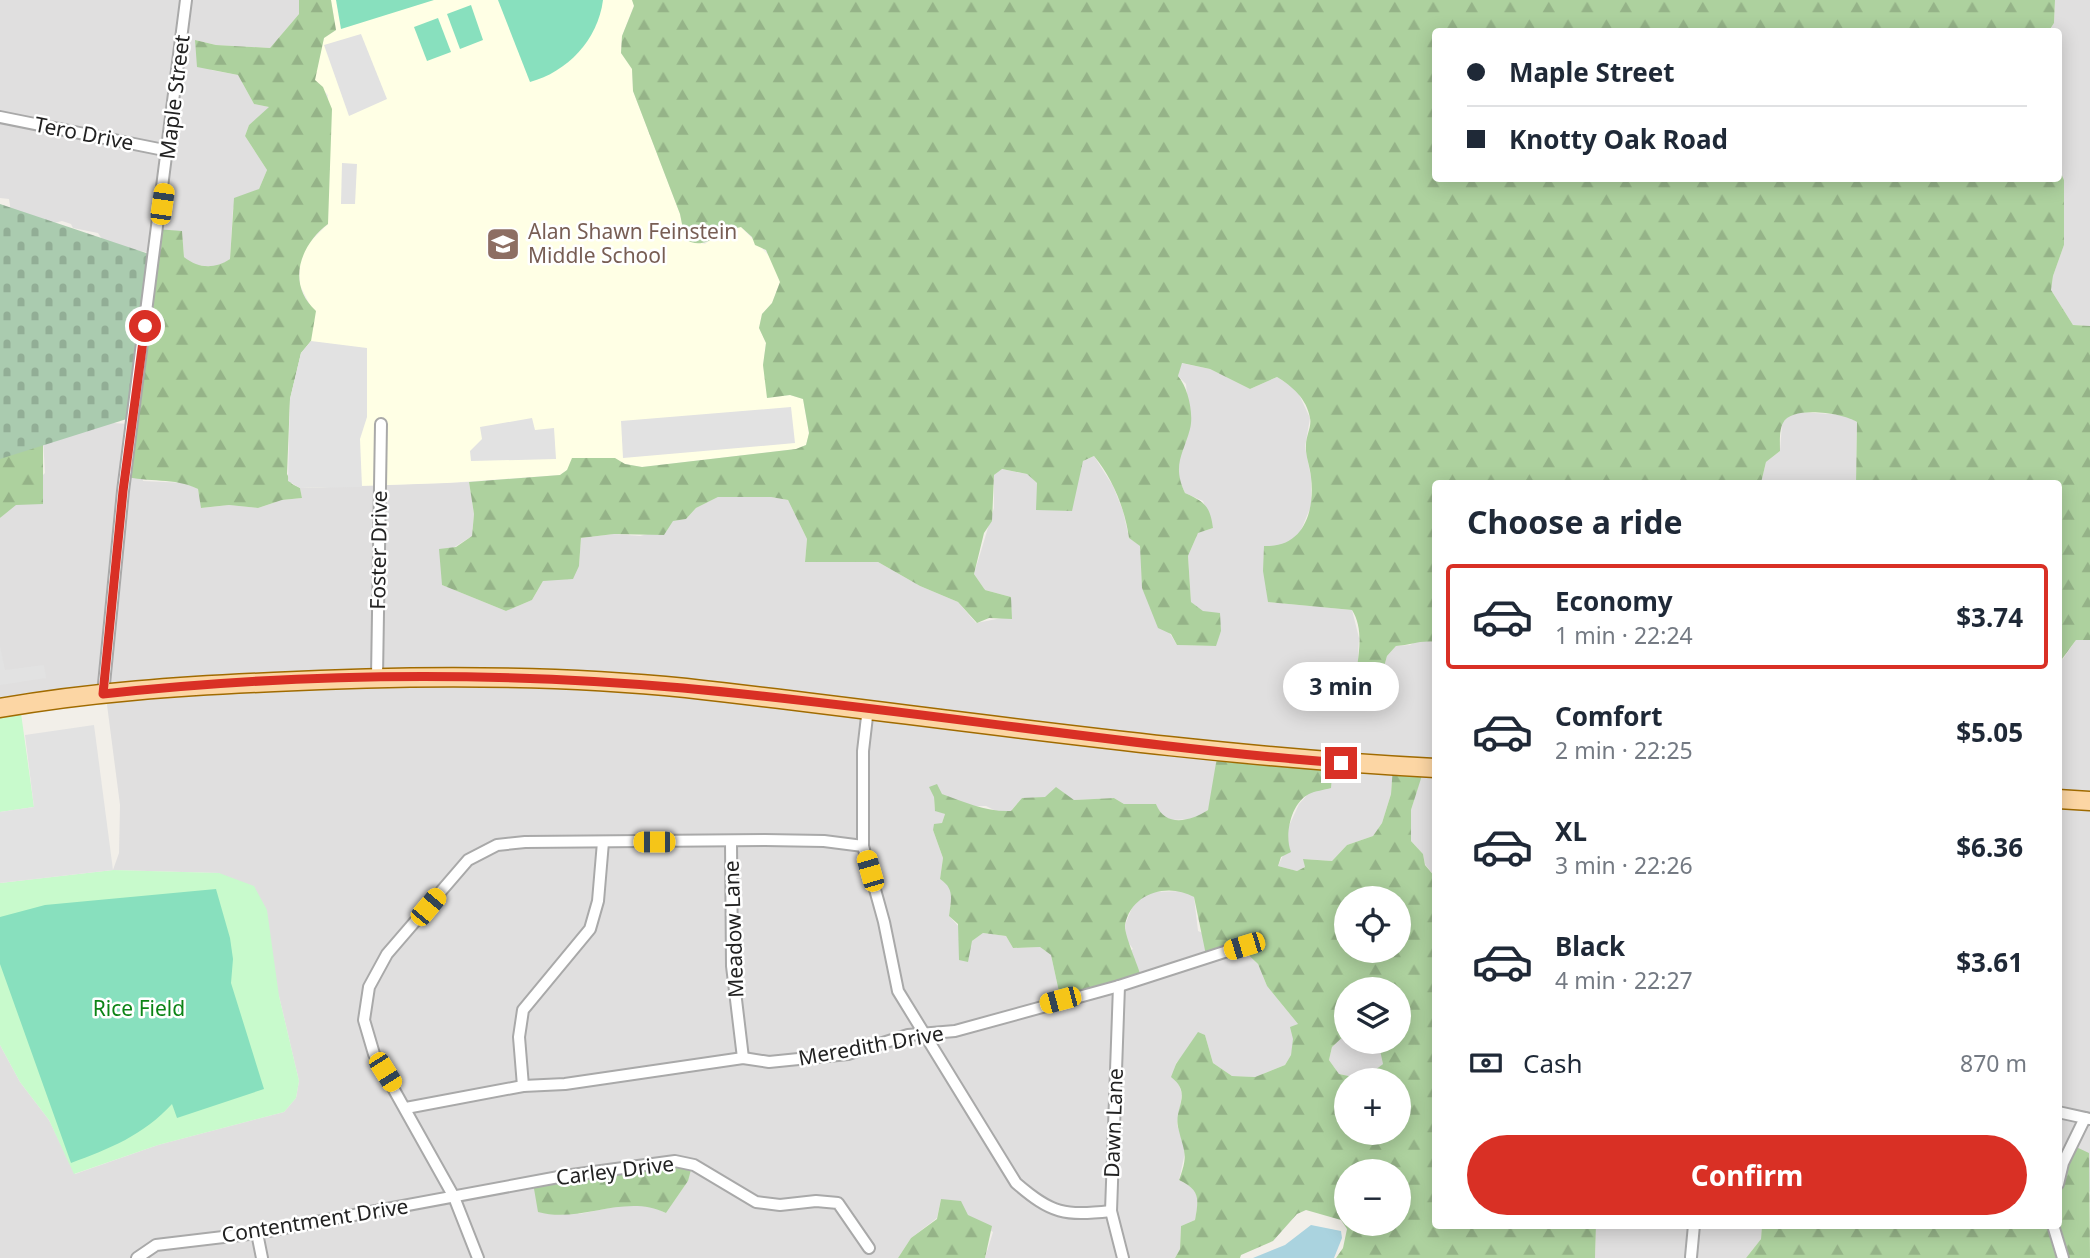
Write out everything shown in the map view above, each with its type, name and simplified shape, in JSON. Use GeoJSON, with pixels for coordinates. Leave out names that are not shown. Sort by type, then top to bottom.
{"type":"FeatureCollection","features":[{"type":"Feature","properties":{"kind":"main road"},"geometry":{"type":"LineString","coordinates":[[0,708],[171,687],[377,677],[604,683],[868,708],[1300,760],[1432,768]]}},
{"type":"Feature","properties":{"kind":"main road"},"geometry":{"type":"LineString","coordinates":[[2062,799],[2090,801]]}},
{"type":"Feature","properties":{"kind":"street","name":"Maple Street"},"geometry":{"type":"LineString","coordinates":[[103,694],[123,491],[169,151],[186,0]]}},
{"type":"Feature","properties":{"kind":"street","name":"Tero Drive"},"geometry":{"type":"LineString","coordinates":[[0,117],[169,151]]}},
{"type":"Feature","properties":{"kind":"street","name":"Foster Drive"},"geometry":{"type":"LineString","coordinates":[[377,677],[381,424]]}},
{"type":"Feature","properties":{"kind":"street"},"geometry":{"type":"LineString","coordinates":[[868,708],[863,751],[863,846],[884,922],[898,991],[1016,1184],[1041,1205],[1074,1215],[1111,1210]]}},
{"type":"Feature","properties":{"kind":"street"},"geometry":{"type":"LineString","coordinates":[[478,1258],[454,1197],[374,1054],[364,1020],[369,987],[387,954],[468,860],[497,845],[525,842],[824,841],[863,846]]}},
{"type":"Feature","properties":{"kind":"street"},"geometry":{"type":"LineString","coordinates":[[523,1086],[519,1037],[523,1010],[590,929],[598,901],[603,842]]}},
{"type":"Feature","properties":{"kind":"street","name":"Meadow Lane"},"geometry":{"type":"LineString","coordinates":[[731,842],[732,966],[743,1058]]}},
{"type":"Feature","properties":{"kind":"street","name":"Meredith Drive"},"geometry":{"type":"LineString","coordinates":[[406,1108],[523,1086],[565,1084],[743,1058],[769,1062],[848,1054],[908,1035],[955,1031],[1119,986],[1244,946]]}},
{"type":"Feature","properties":{"kind":"street","name":"Dawn Lane"},"geometry":{"type":"LineString","coordinates":[[1119,986],[1111,1210],[1123,1258]]}},
{"type":"Feature","properties":{"kind":"street"},"geometry":{"type":"LineString","coordinates":[[2062,1113],[2087,1118],[2062,1167]]}},
{"type":"Feature","properties":{"kind":"street","name":"Carley Drive"},"geometry":{"type":"LineString","coordinates":[[454,1197],[564,1176],[675,1161],[694,1165],[756,1202],[780,1205],[816,1201],[838,1203],[869,1248]]}},
{"type":"Feature","properties":{"kind":"street","name":"Contentment Drive"},"geometry":{"type":"LineString","coordinates":[[137,1258],[156,1245],[257,1233],[454,1197]]}},
{"type":"Feature","properties":{"kind":"street"},"geometry":{"type":"LineString","coordinates":[[1691,1257],[1694,1229]]}},
{"type":"Feature","properties":{"kind":"street"},"geometry":{"type":"LineString","coordinates":[[2054,1229],[2063,1258]]}},
{"type":"Feature","properties":{"kind":"street"},"geometry":{"type":"LineString","coordinates":[[257,1233],[262,1258]]}},
{"type":"Feature","properties":{"kind":"shaded area"},"geometry":{"type":"Polygon","coordinates":[[[0,0],[299,0],[299,14],[270,48],[216,45],[195,40],[211,70],[238,75],[254,104],[270,107],[249,125],[245,136],[267,170],[259,189],[233,208],[230,259],[218,267],[193,265],[184,257],[182,231],[152,253],[106,245],[98,233],[73,228],[71,224],[62,221],[50,224],[11,212],[9,199],[0,198],[0,0]]]}},
{"type":"Feature","properties":{"kind":"shaded area","name":"Alan Shawn Feinstein Middle School"},"geometry":{"type":"Polygon","coordinates":[[[331,0],[632,0],[634,5],[622,36],[621,53],[632,68],[633,91],[680,214],[685,239],[705,244],[724,230],[741,227],[772,259],[780,282],[772,303],[762,314],[759,328],[766,343],[763,365],[768,398],[790,395],[803,399],[809,434],[806,445],[796,449],[642,467],[625,464],[614,458],[567,470],[560,475],[447,483],[300,488],[310,305],[300,285],[299,265],[304,248],[328,224],[328,95],[314,80],[324,38],[336,30],[331,0]]]}},
{"type":"Feature","properties":{"kind":"shaded area"},"geometry":{"type":"Polygon","coordinates":[[[2055,0],[2090,0],[2090,326],[2073,325],[2051,290],[2064,245],[2062,28],[2051,28],[2055,0]]]}},
{"type":"Feature","properties":{"kind":"shaded area"},"geometry":{"type":"Polygon","coordinates":[[[361,34],[387,99],[349,116],[324,45],[361,34]]]}},
{"type":"Feature","properties":{"kind":"shaded area"},"geometry":{"type":"Polygon","coordinates":[[[342,163],[357,164],[355,204],[341,204],[342,163]]]}},
{"type":"Feature","properties":{"kind":"shaded area"},"geometry":{"type":"Polygon","coordinates":[[[311,341],[367,348],[367,417],[360,439],[362,487],[300,488],[288,481],[290,399],[301,353],[311,341]]]}},
{"type":"Feature","properties":{"kind":"shaded area"},"geometry":{"type":"Polygon","coordinates":[[[1181,363],[1210,369],[1250,389],[1277,377],[1297,390],[1310,418],[1305,447],[1311,477],[1311,506],[1299,535],[1281,547],[1268,602],[1352,610],[1359,638],[1358,658],[1368,682],[1382,674],[1387,656],[1396,646],[1410,645],[1419,640],[1432,642],[1432,873],[1425,864],[1423,854],[1411,841],[1411,810],[1423,769],[1393,767],[1391,794],[1382,823],[1373,836],[1347,845],[1332,861],[1304,859],[1305,867],[1297,871],[1278,866],[1288,845],[1288,828],[1299,804],[1308,794],[1211,801],[1208,810],[1194,819],[1170,820],[1159,813],[1156,804],[1124,804],[1114,798],[1022,798],[1011,811],[996,811],[986,806],[968,806],[941,794],[934,797],[935,810],[945,814],[942,823],[933,830],[943,858],[940,879],[949,885],[952,892],[949,916],[972,941],[983,933],[1006,936],[1013,948],[1040,947],[1051,955],[1061,1001],[1133,949],[1126,939],[1125,925],[1134,903],[1151,892],[1183,891],[1194,897],[1198,931],[1242,949],[1258,964],[1267,986],[1298,1024],[1291,1055],[1285,1065],[1255,1077],[1232,1076],[1213,1063],[1205,1035],[1176,1063],[1174,1070],[1182,1094],[1177,1125],[1186,1148],[1179,1180],[1194,1188],[1199,1198],[1195,1220],[1181,1226],[1180,1249],[1175,1258],[985,1258],[993,1232],[941,1199],[937,1218],[911,1238],[898,1258],[0,1258],[0,1045],[20,1082],[49,1120],[75,1174],[158,1145],[284,1112],[296,1098],[299,1081],[279,996],[219,873],[113,870],[119,853],[120,805],[106,697],[0,708],[0,518],[45,473],[43,437],[96,422],[129,424],[143,481],[186,483],[198,489],[202,508],[229,505],[258,508],[282,500],[302,498],[300,488],[469,482],[474,514],[472,536],[442,555],[442,585],[506,611],[532,600],[543,581],[579,566],[581,538],[614,534],[640,536],[666,529],[673,520],[686,519],[696,508],[718,497],[771,497],[788,500],[807,539],[805,562],[878,562],[920,586],[958,602],[976,623],[1007,617],[1011,597],[985,590],[974,574],[994,508],[994,475],[1001,469],[1027,474],[1037,483],[1077,478],[1083,461],[1094,456],[1113,486],[1123,511],[1129,538],[1141,546],[1142,588],[1177,645],[1215,646],[1221,631],[1191,602],[1188,556],[1198,533],[1213,528],[1203,501],[1185,493],[1179,480],[1179,453],[1190,427],[1186,384],[1178,376],[1181,363]],[[688,1181],[533,1183],[535,1188],[579,1214],[630,1204],[651,1206],[666,1213],[688,1181]]]}},
{"type":"Feature","properties":{"kind":"shaded area"},"geometry":{"type":"Polygon","coordinates":[[[791,407],[795,443],[623,458],[621,421],[791,407]]]}},
{"type":"Feature","properties":{"kind":"shaded area"},"geometry":{"type":"Polygon","coordinates":[[[1799,412],[1847,415],[1857,422],[1856,480],[1762,480],[1766,462],[1780,451],[1782,423],[1789,414],[1799,412]]]}},
{"type":"Feature","properties":{"kind":"shaded area"},"geometry":{"type":"Polygon","coordinates":[[[532,418],[535,430],[554,428],[556,459],[471,461],[470,451],[482,439],[480,427],[532,418]]]}},
{"type":"Feature","properties":{"kind":"shaded area"},"geometry":{"type":"Polygon","coordinates":[[[2076,640],[2090,640],[2090,1192],[2062,1183],[2063,659],[2076,640]]]}},
{"type":"Feature","properties":{"kind":"shaded area"},"geometry":{"type":"Polygon","coordinates":[[[0,646],[5,670],[44,665],[46,678],[0,685],[0,646]]]}},
{"type":"Feature","properties":{"kind":"shaded area"},"geometry":{"type":"Polygon","coordinates":[[[94,725],[113,870],[0,883],[0,812],[34,807],[25,735],[94,725]]]}},
{"type":"Feature","properties":{"kind":"shaded area"},"geometry":{"type":"Polygon","coordinates":[[[1334,1045],[1334,1054],[1382,1054],[1383,1064],[1378,1068],[1335,1068],[1329,1060],[1334,1045]]]}},
{"type":"Feature","properties":{"kind":"shaded area"},"geometry":{"type":"Polygon","coordinates":[[[1596,1229],[1762,1229],[1761,1239],[1746,1258],[1595,1258],[1596,1229]]]}},
{"type":"Feature","properties":{"kind":"green space"},"geometry":{"type":"Polygon","coordinates":[[[299,0],[331,0],[336,30],[324,38],[315,80],[323,87],[332,109],[328,224],[310,243],[300,265],[301,289],[316,311],[311,341],[301,353],[290,399],[287,474],[292,484],[300,488],[302,498],[282,500],[258,508],[229,505],[201,508],[198,489],[189,485],[123,476],[156,229],[182,231],[184,257],[195,264],[213,266],[230,259],[234,198],[259,189],[267,170],[245,136],[249,125],[269,107],[254,104],[238,75],[197,67],[195,40],[216,45],[270,48],[299,14],[299,0]]]}},
{"type":"Feature","properties":{"kind":"green space"},"geometry":{"type":"Polygon","coordinates":[[[336,0],[434,0],[341,29],[336,0]]]}},
{"type":"Feature","properties":{"kind":"green space"},"geometry":{"type":"Polygon","coordinates":[[[498,0],[603,0],[595,28],[578,52],[556,71],[530,82],[498,0]]]}},
{"type":"Feature","properties":{"kind":"green space"},"geometry":{"type":"Polygon","coordinates":[[[632,0],[2055,0],[2054,23],[2051,28],[1432,28],[1432,182],[2062,182],[2062,175],[2064,245],[2051,290],[2073,325],[2090,326],[2090,640],[2076,640],[2062,659],[2062,480],[1856,480],[1857,422],[1841,416],[1807,412],[1788,417],[1783,423],[1780,451],[1766,462],[1762,480],[1432,480],[1432,642],[1396,646],[1387,656],[1382,674],[1368,682],[1361,692],[1355,690],[1360,639],[1352,610],[1268,602],[1263,571],[1264,546],[1278,545],[1298,534],[1304,525],[1311,502],[1311,477],[1306,449],[1310,421],[1306,405],[1293,389],[1277,377],[1250,389],[1210,369],[1182,363],[1178,376],[1187,394],[1191,416],[1179,475],[1185,493],[1202,502],[1208,510],[1213,528],[1198,533],[1188,556],[1191,602],[1203,611],[1220,613],[1221,631],[1216,646],[1177,645],[1171,634],[1158,628],[1142,588],[1140,546],[1129,538],[1117,495],[1094,456],[1083,461],[1072,511],[1036,510],[1037,483],[1027,474],[1002,469],[994,475],[992,521],[984,533],[974,574],[985,590],[1011,597],[1012,619],[989,618],[977,623],[958,602],[920,586],[878,562],[805,562],[807,539],[788,500],[771,497],[718,497],[696,508],[686,519],[673,521],[664,535],[614,534],[581,538],[579,566],[573,579],[543,581],[532,600],[506,611],[442,585],[439,549],[456,547],[472,536],[474,514],[469,482],[560,475],[567,470],[572,458],[615,458],[625,464],[642,467],[796,449],[806,445],[809,433],[803,399],[790,395],[767,398],[763,365],[766,343],[759,328],[762,314],[772,303],[780,282],[766,250],[755,245],[752,237],[741,227],[705,242],[685,239],[680,214],[633,91],[632,69],[621,53],[622,36],[634,6],[632,0]]]}},
{"type":"Feature","properties":{"kind":"green space"},"geometry":{"type":"Polygon","coordinates":[[[471,5],[483,40],[460,49],[447,14],[471,5]]]}},
{"type":"Feature","properties":{"kind":"green space"},"geometry":{"type":"Polygon","coordinates":[[[438,18],[451,52],[427,61],[414,27],[438,18]]]}},
{"type":"Feature","properties":{"kind":"green space"},"geometry":{"type":"Polygon","coordinates":[[[0,204],[155,256],[133,417],[0,459],[0,204]]]}},
{"type":"Feature","properties":{"kind":"green space"},"geometry":{"type":"Polygon","coordinates":[[[0,424],[43,437],[43,504],[16,505],[0,518],[0,424]]]}},
{"type":"Feature","properties":{"kind":"green space"},"geometry":{"type":"Polygon","coordinates":[[[20,706],[34,807],[0,812],[0,709],[20,706]]]}},
{"type":"Feature","properties":{"kind":"green space"},"geometry":{"type":"Polygon","coordinates":[[[1218,751],[1333,763],[1331,788],[1303,798],[1291,820],[1288,837],[1291,852],[1281,857],[1278,866],[1297,871],[1305,867],[1303,859],[1332,861],[1347,845],[1373,836],[1382,823],[1391,794],[1393,766],[1424,769],[1411,810],[1411,841],[1423,854],[1425,865],[1432,873],[1432,1229],[1596,1229],[1595,1258],[1336,1258],[1343,1248],[1346,1236],[1411,1236],[1411,1159],[1334,1159],[1334,1218],[1306,1210],[1297,1214],[1273,1241],[1241,1255],[1240,1258],[1175,1258],[1180,1249],[1181,1226],[1195,1220],[1197,1206],[1194,1191],[1179,1180],[1185,1158],[1177,1120],[1181,1089],[1171,1077],[1176,1064],[1198,1032],[1205,1035],[1213,1063],[1232,1076],[1255,1077],[1285,1065],[1291,1055],[1293,1039],[1290,1027],[1298,1024],[1267,986],[1258,964],[1242,949],[1206,955],[1194,897],[1184,893],[1152,893],[1135,905],[1129,914],[1125,930],[1141,977],[1061,1001],[1051,955],[1040,947],[1013,948],[1006,936],[983,933],[972,941],[968,962],[959,960],[958,924],[949,916],[951,895],[940,879],[943,858],[933,830],[934,824],[942,823],[945,814],[935,811],[934,797],[929,787],[937,784],[942,794],[976,806],[1011,811],[1022,798],[1045,797],[1056,787],[1074,800],[1114,798],[1124,804],[1156,804],[1166,817],[1186,819],[1208,810],[1218,751]],[[1334,977],[1334,1045],[1329,1060],[1335,1068],[1334,1145],[1411,1145],[1411,1068],[1378,1068],[1383,1064],[1381,1054],[1411,1054],[1411,977],[1334,977]]]}},
{"type":"Feature","properties":{"kind":"green space","name":"Rice Field"},"geometry":{"type":"Polygon","coordinates":[[[113,870],[219,873],[254,886],[267,910],[279,996],[299,1081],[296,1098],[284,1112],[158,1145],[74,1174],[49,1120],[20,1082],[0,1045],[0,883],[113,870]]]}},
{"type":"Feature","properties":{"kind":"green space","name":"Rice Field"},"geometry":{"type":"Polygon","coordinates":[[[216,889],[230,938],[233,959],[231,983],[264,1089],[177,1118],[172,1104],[138,1133],[71,1163],[0,964],[0,917],[45,905],[216,889]]]}},
{"type":"Feature","properties":{"kind":"green space"},"geometry":{"type":"Polygon","coordinates":[[[2074,1146],[2089,1153],[2090,1258],[1746,1258],[1761,1239],[1762,1229],[2062,1229],[2062,1173],[2074,1146]]]}},
{"type":"Feature","properties":{"kind":"green space"},"geometry":{"type":"Polygon","coordinates":[[[634,1166],[692,1166],[688,1181],[666,1213],[634,1206],[554,1215],[538,1212],[533,1183],[634,1166]]]}},
{"type":"Feature","properties":{"kind":"green space"},"geometry":{"type":"Polygon","coordinates":[[[941,1199],[961,1201],[968,1215],[992,1226],[985,1258],[898,1258],[911,1238],[937,1219],[941,1199]]]}},
{"type":"Feature","properties":{"kind":"water"},"geometry":{"type":"Polygon","coordinates":[[[1311,1225],[1334,1230],[1334,1236],[1342,1238],[1334,1258],[1253,1258],[1285,1245],[1311,1225]]]}},
{"type":"Feature","properties":{"kind":"place","name":"Alan Shawn Feinstein Middle School"},"geometry":{"type":"Point","coordinates":[503,244]}},
{"type":"Feature","properties":{"kind":"route"},"geometry":{"type":"LineString","coordinates":[[145,326],[123,491],[103,694],[171,687],[377,677],[604,683],[768,697],[1341,763]]}}]}
